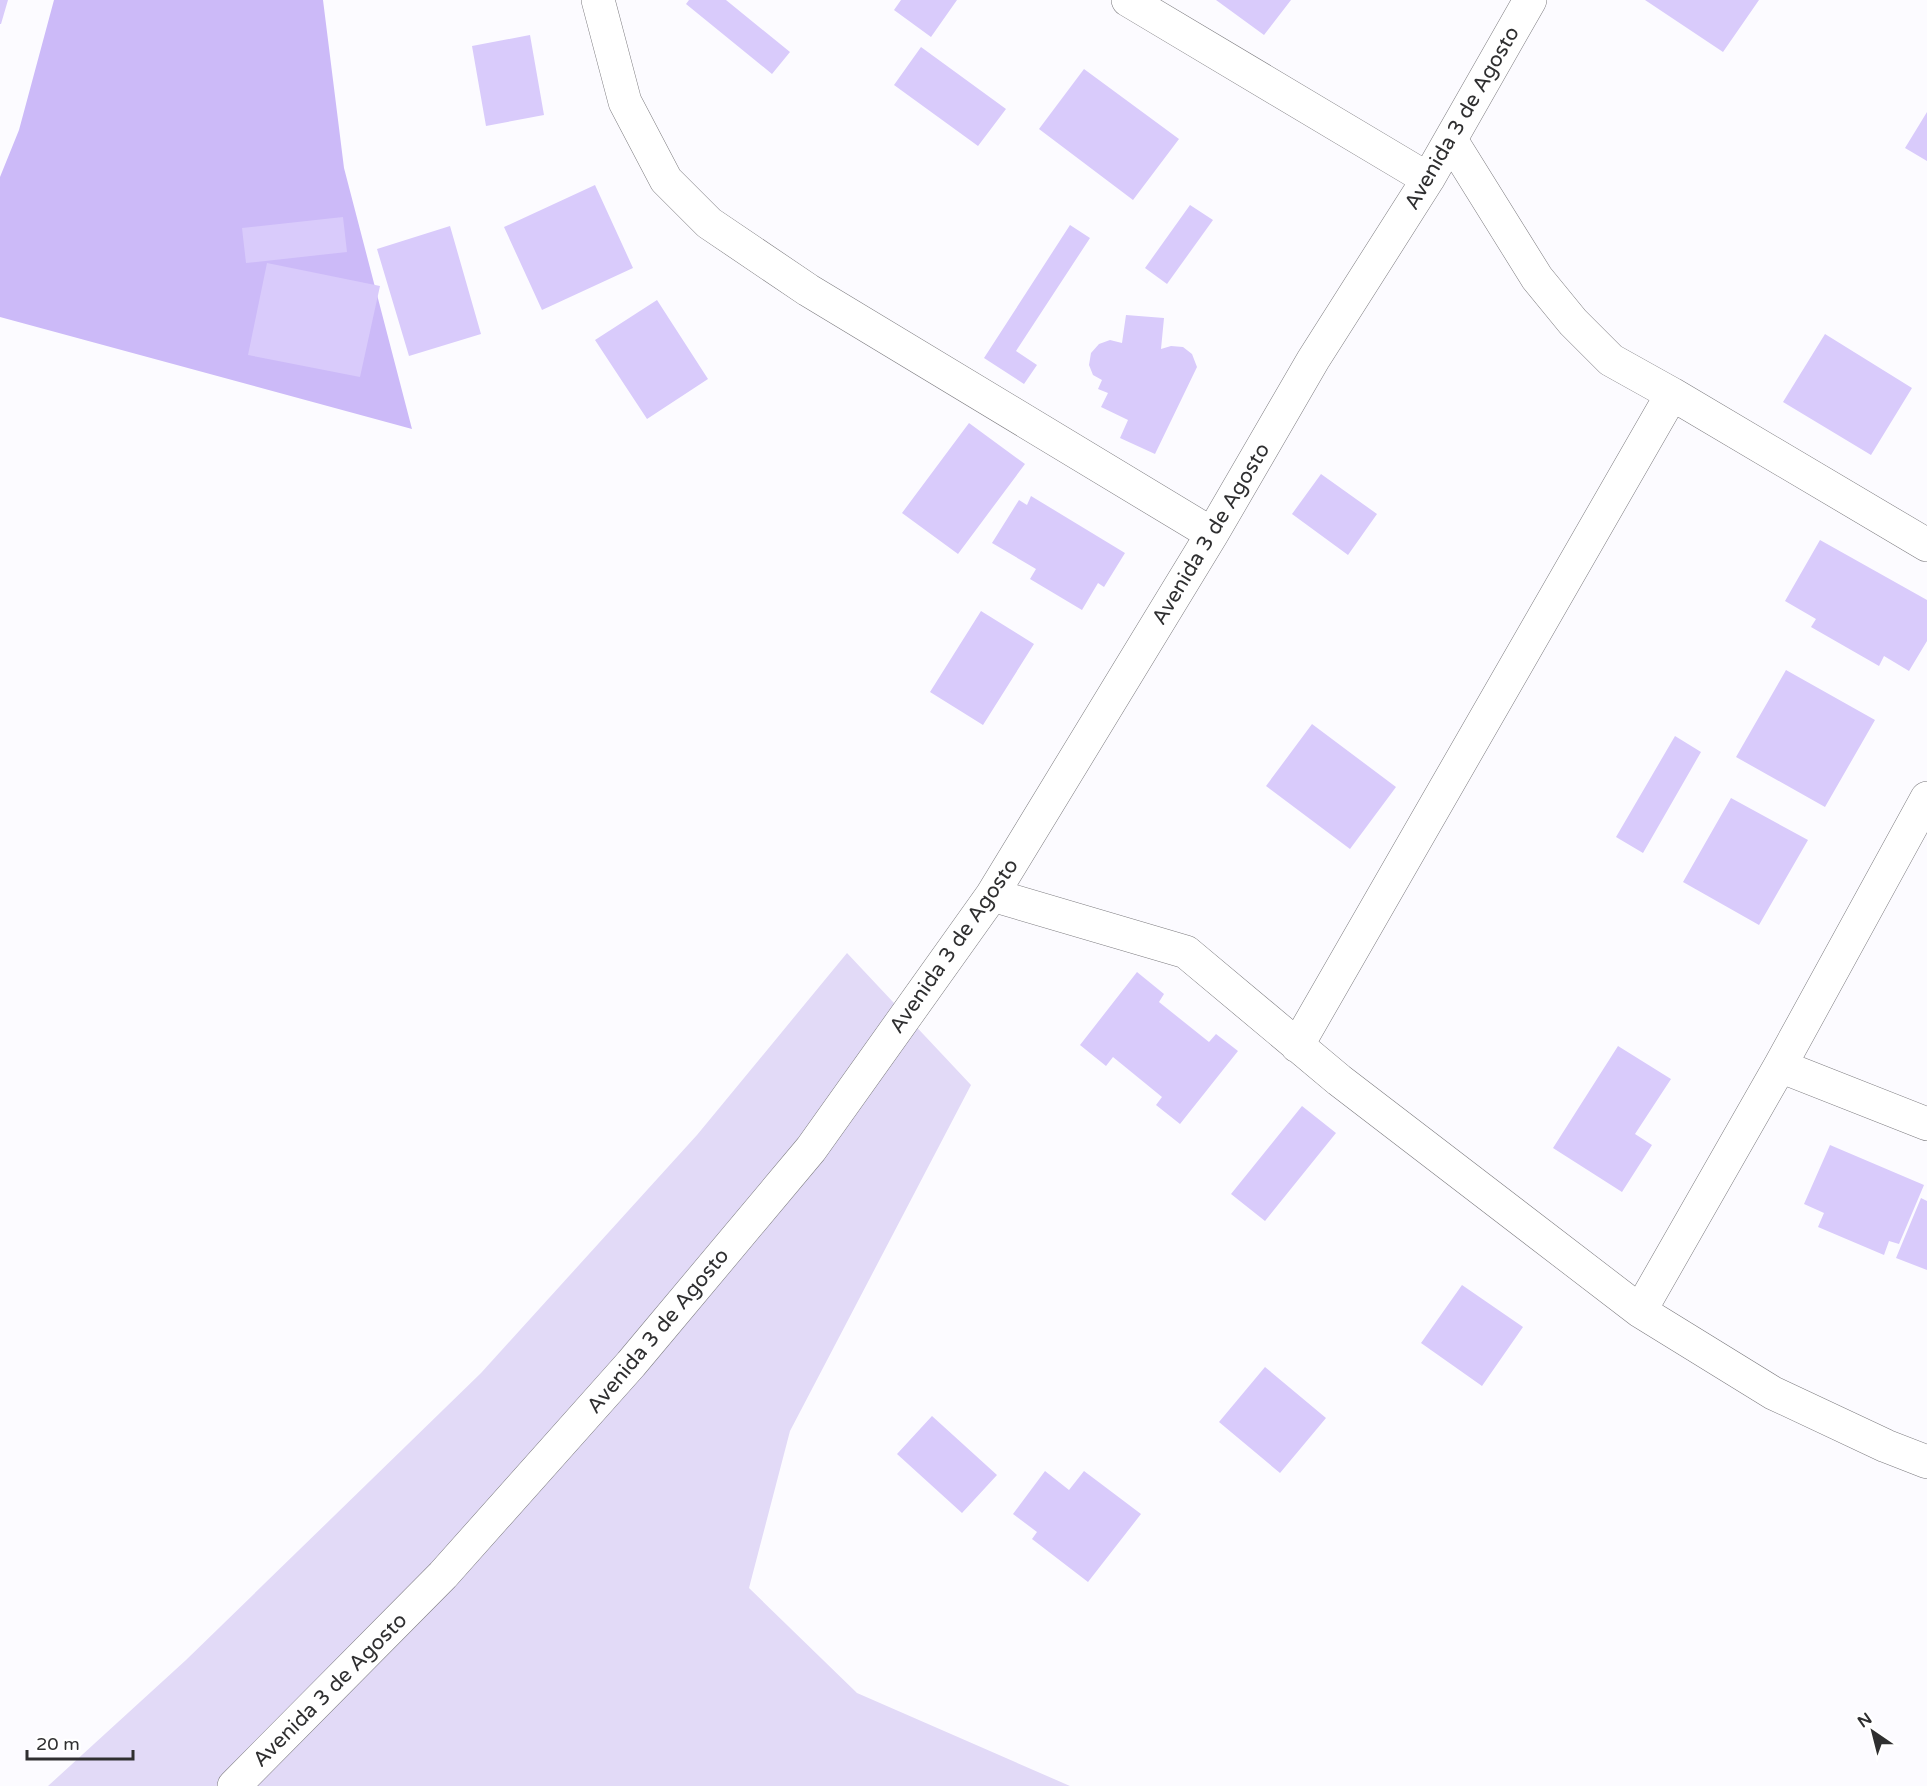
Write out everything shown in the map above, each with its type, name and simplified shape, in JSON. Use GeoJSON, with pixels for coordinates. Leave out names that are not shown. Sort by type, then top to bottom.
{"type":"FeatureCollection","features":[{"type":"Feature","properties":{"kind":"street"},"geometry":{"type":"LineString","coordinates":[[598,0],[625,102],[666,180],[709,224],[808,290],[1212,534]]}},
{"type":"Feature","properties":{"kind":"street"},"geometry":{"type":"LineString","coordinates":[[1128,0],[1428,179]]}},
{"type":"Feature","properties":{"kind":"street","name":"Avenida 3 de Agosto"},"geometry":{"type":"LineString","coordinates":[[234,1786],[443,1575],[631,1365],[811,1149],[992,895],[1212,534],[1313,360],[1428,179],[1530,0]]}},
{"type":"Feature","properties":{"kind":"street"},"geometry":{"type":"LineString","coordinates":[[1451,140],[1537,278],[1573,322],[1611,360],[1927,545]]}},
{"type":"Feature","properties":{"kind":"street"},"geometry":{"type":"LineString","coordinates":[[1297,1046],[1672,394]]}},
{"type":"Feature","properties":{"kind":"street"},"geometry":{"type":"LineString","coordinates":[[1640,1311],[1927,798]]}},
{"type":"Feature","properties":{"kind":"street"},"geometry":{"type":"LineString","coordinates":[[992,895],[1186,951],[1339,1080],[1640,1311],[1773,1393],[1886,1446],[1927,1462]]}},
{"type":"Feature","properties":{"kind":"street"},"geometry":{"type":"LineString","coordinates":[[1779,1066],[1927,1124]]}},
{"type":"Feature","properties":{"kind":"shaded area"},"geometry":{"type":"Polygon","coordinates":[[[54,0],[323,0],[344,168],[412,429],[0,317],[0,177],[19,130],[54,0]]]}},
{"type":"Feature","properties":{"kind":"shaded area"},"geometry":{"type":"Polygon","coordinates":[[[847,953],[971,1085],[790,1431],[749,1588],[857,1693],[1070,1786],[48,1786],[186,1660],[481,1373],[697,1135],[847,953]]]}},
{"type":"Feature","properties":{"kind":"building"},"geometry":{"type":"Polygon","coordinates":[[[0,0],[8,0],[1,24],[0,24],[0,0]]]}},
{"type":"Feature","properties":{"kind":"building"},"geometry":{"type":"Polygon","coordinates":[[[689,0],[726,0],[790,52],[772,74],[686,4],[689,0]]]}},
{"type":"Feature","properties":{"kind":"building"},"geometry":{"type":"Polygon","coordinates":[[[901,0],[957,0],[931,37],[894,10],[901,0]]]}},
{"type":"Feature","properties":{"kind":"building"},"geometry":{"type":"Polygon","coordinates":[[[1216,0],[1291,0],[1264,35],[1216,0]]]}},
{"type":"Feature","properties":{"kind":"building"},"geometry":{"type":"Polygon","coordinates":[[[1645,0],[1759,0],[1723,52],[1645,0]]]}},
{"type":"Feature","properties":{"kind":"building"},"geometry":{"type":"Polygon","coordinates":[[[530,35],[544,115],[486,126],[472,46],[530,35]]]}},
{"type":"Feature","properties":{"kind":"building"},"geometry":{"type":"Polygon","coordinates":[[[921,47],[1006,109],[978,146],[894,85],[921,47]]]}},
{"type":"Feature","properties":{"kind":"building"},"geometry":{"type":"Polygon","coordinates":[[[1084,69],[1179,139],[1133,200],[1039,129],[1084,69]]]}},
{"type":"Feature","properties":{"kind":"building"},"geometry":{"type":"Polygon","coordinates":[[[1927,112],[1927,161],[1905,148],[1927,112]]]}},
{"type":"Feature","properties":{"kind":"building"},"geometry":{"type":"Polygon","coordinates":[[[595,185],[633,268],[542,310],[504,227],[595,185]]]}},
{"type":"Feature","properties":{"kind":"building"},"geometry":{"type":"Polygon","coordinates":[[[1190,205],[1213,220],[1167,284],[1145,268],[1190,205]]]}},
{"type":"Feature","properties":{"kind":"building"},"geometry":{"type":"Polygon","coordinates":[[[343,217],[347,252],[246,263],[242,228],[343,217]]]}},
{"type":"Feature","properties":{"kind":"building"},"geometry":{"type":"Polygon","coordinates":[[[1070,225],[1090,238],[1016,351],[1037,365],[1024,384],[984,358],[1070,225]]]}},
{"type":"Feature","properties":{"kind":"building"},"geometry":{"type":"Polygon","coordinates":[[[450,226],[481,334],[409,356],[377,249],[450,226]]]}},
{"type":"Feature","properties":{"kind":"building"},"geometry":{"type":"Polygon","coordinates":[[[267,263],[380,286],[360,377],[248,355],[267,263]]]}},
{"type":"Feature","properties":{"kind":"building"},"geometry":{"type":"Polygon","coordinates":[[[657,300],[708,379],[647,419],[595,340],[657,300]]]}},
{"type":"Feature","properties":{"kind":"building"},"geometry":{"type":"Polygon","coordinates":[[[1126,315],[1164,318],[1161,349],[1171,346],[1183,347],[1192,354],[1197,367],[1155,454],[1120,438],[1128,420],[1101,407],[1108,393],[1098,389],[1102,380],[1093,375],[1089,365],[1091,353],[1099,344],[1110,340],[1122,343],[1126,315]]]}},
{"type":"Feature","properties":{"kind":"building"},"geometry":{"type":"Polygon","coordinates":[[[1825,334],[1912,388],[1871,455],[1783,402],[1825,334]]]}},
{"type":"Feature","properties":{"kind":"building"},"geometry":{"type":"Polygon","coordinates":[[[969,423],[1025,464],[958,554],[902,513],[969,423]]]}},
{"type":"Feature","properties":{"kind":"building"},"geometry":{"type":"Polygon","coordinates":[[[1321,474],[1377,514],[1348,555],[1292,514],[1321,474]]]}},
{"type":"Feature","properties":{"kind":"building"},"geometry":{"type":"Polygon","coordinates":[[[1031,496],[1125,553],[1104,587],[1098,583],[1082,610],[1030,579],[1036,569],[992,543],[1019,500],[1027,505],[1031,496]]]}},
{"type":"Feature","properties":{"kind":"building"},"geometry":{"type":"Polygon","coordinates":[[[1820,540],[1927,600],[1927,641],[1909,671],[1884,656],[1879,666],[1811,627],[1816,619],[1785,601],[1820,540]]]}},
{"type":"Feature","properties":{"kind":"building"},"geometry":{"type":"Polygon","coordinates":[[[981,611],[1034,644],[983,725],[930,692],[981,611]]]}},
{"type":"Feature","properties":{"kind":"building"},"geometry":{"type":"Polygon","coordinates":[[[1786,670],[1875,720],[1825,807],[1736,757],[1786,670]]]}},
{"type":"Feature","properties":{"kind":"building"},"geometry":{"type":"Polygon","coordinates":[[[1312,724],[1396,787],[1350,849],[1266,786],[1312,724]]]}},
{"type":"Feature","properties":{"kind":"building"},"geometry":{"type":"Polygon","coordinates":[[[1675,736],[1701,752],[1643,853],[1616,837],[1675,736]]]}},
{"type":"Feature","properties":{"kind":"building"},"geometry":{"type":"Polygon","coordinates":[[[1731,798],[1808,840],[1759,925],[1683,882],[1731,798]]]}},
{"type":"Feature","properties":{"kind":"building"},"geometry":{"type":"Polygon","coordinates":[[[1137,972],[1164,994],[1159,1002],[1209,1042],[1216,1034],[1238,1051],[1180,1124],[1156,1105],[1162,1097],[1113,1057],[1106,1066],[1080,1045],[1137,972]]]}},
{"type":"Feature","properties":{"kind":"building"},"geometry":{"type":"Polygon","coordinates":[[[1618,1046],[1671,1079],[1635,1134],[1652,1145],[1622,1192],[1553,1148],[1618,1046]]]}},
{"type":"Feature","properties":{"kind":"building"},"geometry":{"type":"Polygon","coordinates":[[[1302,1106],[1336,1133],[1265,1221],[1231,1194],[1302,1106]]]}},
{"type":"Feature","properties":{"kind":"building"},"geometry":{"type":"Polygon","coordinates":[[[1830,1145],[1924,1185],[1899,1244],[1889,1241],[1884,1255],[1818,1227],[1824,1213],[1804,1204],[1830,1145]]]}},
{"type":"Feature","properties":{"kind":"building"},"geometry":{"type":"Polygon","coordinates":[[[1921,1198],[1927,1201],[1927,1270],[1896,1258],[1921,1198]]]}},
{"type":"Feature","properties":{"kind":"building"},"geometry":{"type":"Polygon","coordinates":[[[1462,1285],[1523,1327],[1482,1386],[1421,1343],[1462,1285]]]}},
{"type":"Feature","properties":{"kind":"building"},"geometry":{"type":"Polygon","coordinates":[[[1265,1367],[1326,1418],[1280,1473],[1219,1422],[1265,1367]]]}},
{"type":"Feature","properties":{"kind":"building"},"geometry":{"type":"Polygon","coordinates":[[[932,1416],[997,1475],[962,1513],[897,1454],[932,1416]]]}},
{"type":"Feature","properties":{"kind":"building"},"geometry":{"type":"Polygon","coordinates":[[[1045,1471],[1069,1490],[1084,1471],[1141,1514],[1088,1582],[1032,1539],[1037,1532],[1013,1514],[1045,1471]]]}}]}
